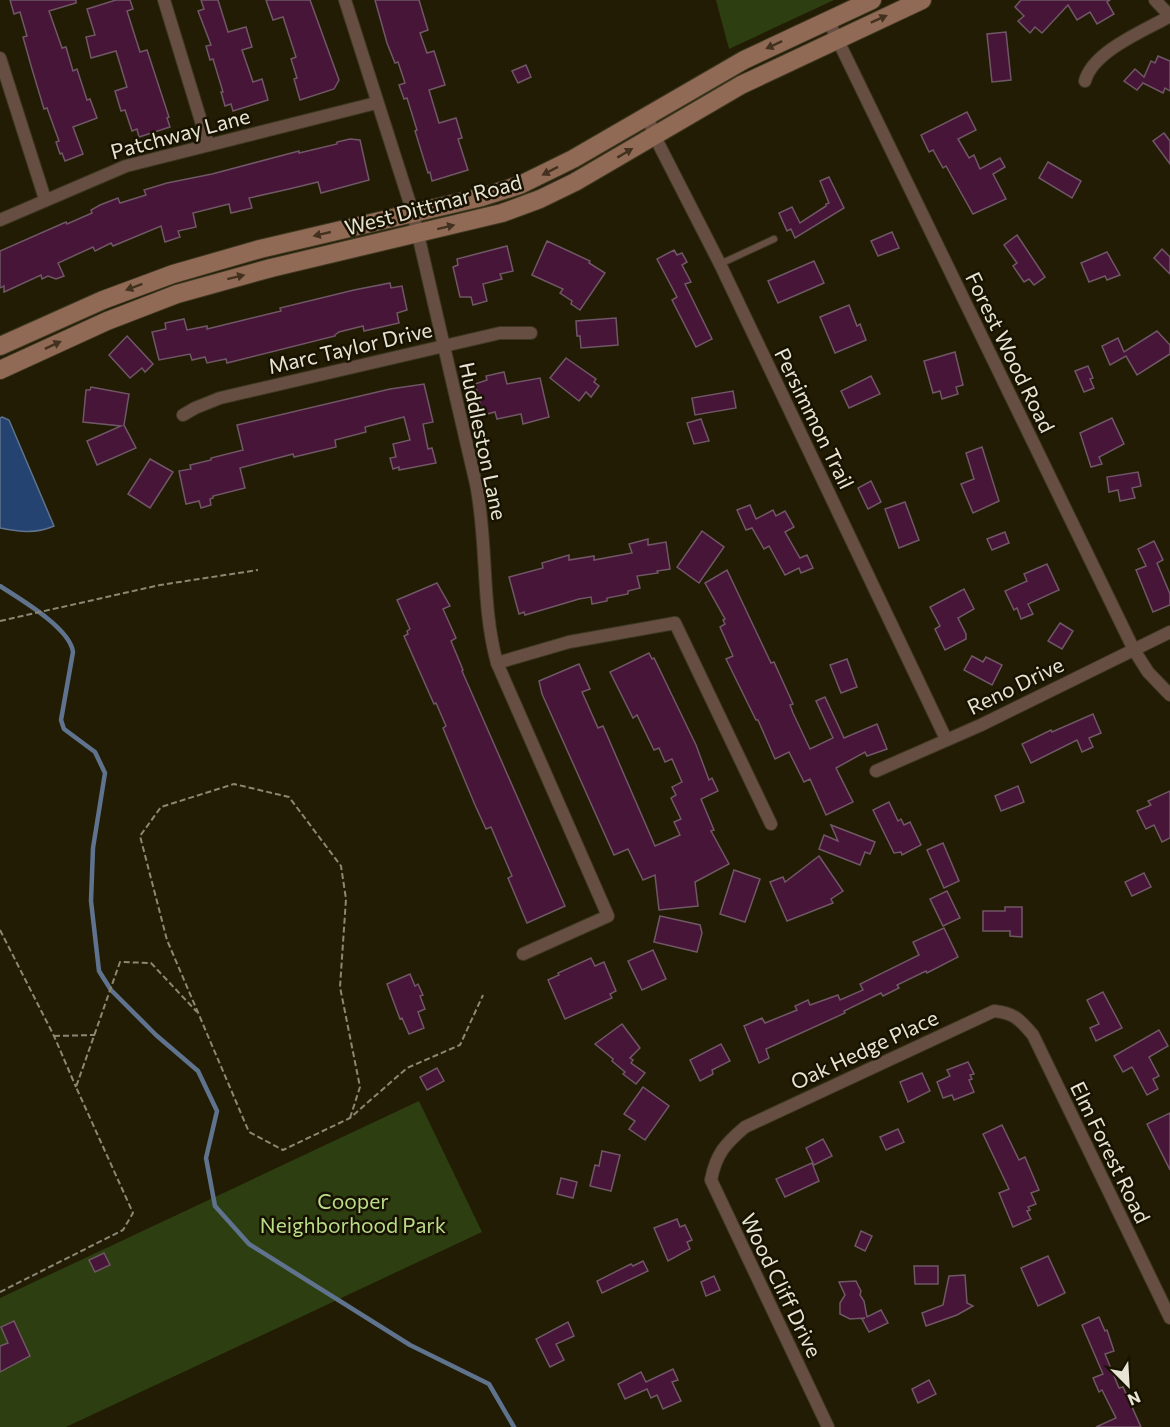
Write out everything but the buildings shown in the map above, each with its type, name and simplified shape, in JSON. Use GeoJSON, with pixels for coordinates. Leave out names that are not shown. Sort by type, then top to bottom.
{"type":"FeatureCollection","features":[{"type":"Feature","properties":{"kind":"street"},"geometry":{"type":"LineString","coordinates":[[164,0],[208,144]]}},
{"type":"Feature","properties":{"kind":"street","name":"Huddleston Lane"},"geometry":{"type":"LineString","coordinates":[[345,0],[418,234],[480,501],[490,631],[497,663],[608,916],[523,954]]}},
{"type":"Feature","properties":{"kind":"street","name":"West Dittmar Road"},"geometry":{"type":"LineString","coordinates":[[0,346],[103,300],[173,274],[260,249],[482,197],[536,178],[744,60],[872,0]]}},
{"type":"Feature","properties":{"kind":"street","name":"West Dittmar Road"},"geometry":{"type":"LineString","coordinates":[[0,370],[107,321],[177,294],[271,268],[502,213],[540,199],[575,182],[741,85],[922,0]]}},
{"type":"Feature","properties":{"kind":"street"},"geometry":{"type":"LineString","coordinates":[[1085,81],[1095,61],[1170,16],[1155,0]]}},
{"type":"Feature","properties":{"kind":"street","name":"Forest Wood Road"},"geometry":{"type":"LineString","coordinates":[[828,20],[1134,650],[1148,672],[1170,695]]}},
{"type":"Feature","properties":{"kind":"street"},"geometry":{"type":"LineString","coordinates":[[0,58],[45,199]]}},
{"type":"Feature","properties":{"kind":"street","name":"Patchway Lane"},"geometry":{"type":"LineString","coordinates":[[0,220],[126,166],[376,103]]}},
{"type":"Feature","properties":{"kind":"street","name":"Persimmon Trail"},"geometry":{"type":"LineString","coordinates":[[647,115],[654,135],[720,264],[946,739]]}},
{"type":"Feature","properties":{"kind":"street","name":"Marc Taylor Drive"},"geometry":{"type":"LineString","coordinates":[[183,415],[220,398],[443,345],[500,333],[531,333]]}},
{"type":"Feature","properties":{"kind":"street"},"geometry":{"type":"LineString","coordinates":[[497,663],[569,642],[675,623],[771,824]]}},
{"type":"Feature","properties":{"kind":"street","name":"Reno Drive"},"geometry":{"type":"LineString","coordinates":[[876,771],[981,725],[1170,632]]}},
{"type":"Feature","properties":{"kind":"street","name":"Oak Hedge Place"},"geometry":{"type":"LineString","coordinates":[[717,1157],[729,1141],[745,1127],[994,1011],[1008,1012],[1019,1019],[1033,1035]]}},
{"type":"Feature","properties":{"kind":"street","name":"Elm Forest Road"},"geometry":{"type":"LineString","coordinates":[[1033,1035],[1170,1318]]}},
{"type":"Feature","properties":{"kind":"street","name":"Wood Cliff Drive"},"geometry":{"type":"LineString","coordinates":[[717,1157],[712,1181],[828,1427]]}},
{"type":"Feature","properties":{"kind":"lane"},"geometry":{"type":"LineString","coordinates":[[720,264],[774,239]]}},
{"type":"Feature","properties":{"kind":"path"},"geometry":{"type":"LineString","coordinates":[[0,621],[160,585],[258,570]]}},
{"type":"Feature","properties":{"kind":"path"},"geometry":{"type":"LineString","coordinates":[[350,1118],[360,1087],[340,987],[346,899],[340,866],[290,797],[234,784],[161,807],[140,836],[167,940],[249,1132],[283,1150],[350,1118],[407,1068],[460,1045],[483,995]]}},
{"type":"Feature","properties":{"kind":"path"},"geometry":{"type":"LineString","coordinates":[[0,930],[54,1036],[133,1213],[123,1230],[0,1292]]}},
{"type":"Feature","properties":{"kind":"path"},"geometry":{"type":"LineString","coordinates":[[76,1087],[120,962],[151,963],[199,1014]]}},
{"type":"Feature","properties":{"kind":"path"},"geometry":{"type":"LineString","coordinates":[[54,1036],[95,1035]]}},
{"type":"Feature","properties":{"kind":"green space"},"geometry":{"type":"Polygon","coordinates":[[[716,0],[834,0],[729,49],[716,0]]]}},
{"type":"Feature","properties":{"kind":"green space","name":"Cooper Neighborhood Park"},"geometry":{"type":"Polygon","coordinates":[[[419,1101],[482,1232],[66,1427],[0,1427],[0,1298],[419,1101]]]}},
{"type":"Feature","properties":{"kind":"water"},"geometry":{"type":"Polygon","coordinates":[[[0,418],[9,420],[54,526],[27,532],[0,528],[0,418]]]}},
{"type":"Feature","properties":{"kind":"waterway"},"geometry":{"type":"LineString","coordinates":[[0,586],[43,615],[63,633],[70,643],[73,652],[61,720],[64,729],[95,752],[105,773],[93,848],[91,901],[99,971],[111,990],[156,1035],[198,1071],[217,1111],[206,1158],[215,1206],[249,1244],[410,1345],[489,1384],[514,1427]]}}]}
